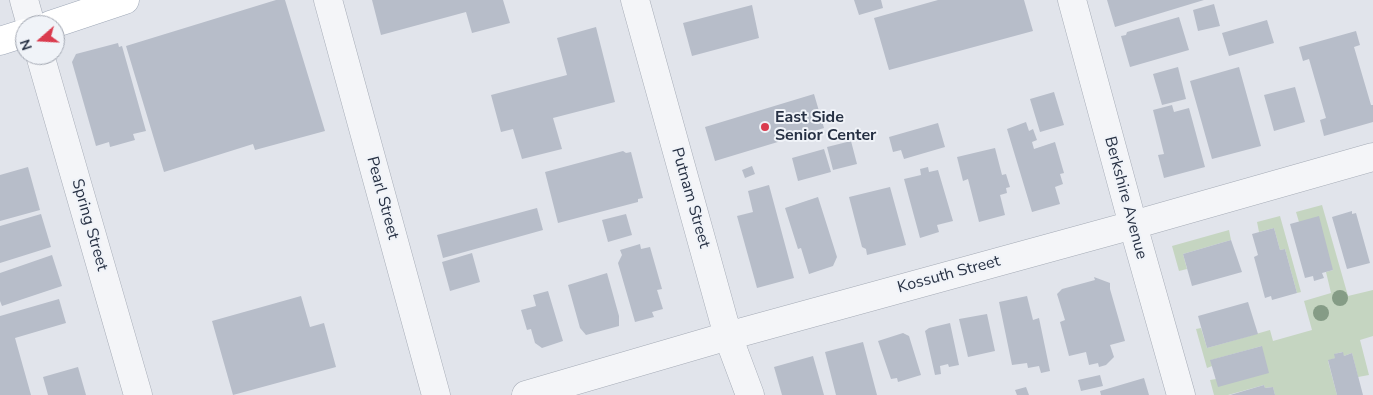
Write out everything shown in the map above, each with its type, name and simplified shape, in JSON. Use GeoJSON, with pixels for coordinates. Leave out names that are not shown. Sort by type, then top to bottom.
{"type":"FeatureCollection","features":[{"type":"Feature","properties":{"kind":"main road"},"geometry":{"type":"LineString","coordinates":[[65,20],[126,0]]}},
{"type":"Feature","properties":{"kind":"main road"},"geometry":{"type":"LineString","coordinates":[[0,41],[15,36]]}},
{"type":"Feature","properties":{"kind":"street"},"geometry":{"type":"LineString","coordinates":[[24,0],[29,15]]}},
{"type":"Feature","properties":{"kind":"street","name":"Pearl Street"},"geometry":{"type":"LineString","coordinates":[[328,0],[436,395]]}},
{"type":"Feature","properties":{"kind":"street","name":"Putnam Street"},"geometry":{"type":"LineString","coordinates":[[635,0],[728,336],[750,395]]}},
{"type":"Feature","properties":{"kind":"street","name":"Berkshire Avenue"},"geometry":{"type":"LineString","coordinates":[[1072,0],[1181,395]]}},
{"type":"Feature","properties":{"kind":"street","name":"Spring Street"},"geometry":{"type":"LineString","coordinates":[[43,65],[138,395]]}},
{"type":"Feature","properties":{"kind":"street","name":"Kossuth Street"},"geometry":{"type":"LineString","coordinates":[[526,395],[728,336],[1373,157]]}},
{"type":"Feature","properties":{"kind":"green space"},"geometry":{"type":"Polygon","coordinates":[[[1322,205],[1348,296],[1373,290],[1373,336],[1360,340],[1369,375],[1358,377],[1352,353],[1344,356],[1342,352],[1335,354],[1335,358],[1328,361],[1337,395],[1275,395],[1273,387],[1265,388],[1264,385],[1228,395],[1214,395],[1210,380],[1216,379],[1262,346],[1211,360],[1212,366],[1207,368],[1196,329],[1201,328],[1207,348],[1270,330],[1273,341],[1312,330],[1304,301],[1331,293],[1326,272],[1333,270],[1299,222],[1296,212],[1322,205]]]}},
{"type":"Feature","properties":{"kind":"green space"},"geometry":{"type":"Polygon","coordinates":[[[1280,216],[1301,292],[1297,293],[1285,249],[1280,250],[1274,228],[1259,232],[1257,222],[1280,216]]]}},
{"type":"Feature","properties":{"kind":"green space"},"geometry":{"type":"Polygon","coordinates":[[[1229,230],[1231,240],[1183,254],[1187,269],[1179,271],[1172,246],[1229,230]]]}},
{"type":"Feature","properties":{"kind":"building"},"geometry":{"type":"Polygon","coordinates":[[[276,0],[285,0],[325,131],[255,150],[253,144],[164,172],[126,46],[276,0]]]}},
{"type":"Feature","properties":{"kind":"building"},"geometry":{"type":"Polygon","coordinates":[[[372,0],[503,0],[510,23],[472,33],[466,12],[381,35],[372,0]]]}},
{"type":"Feature","properties":{"kind":"building"},"geometry":{"type":"Polygon","coordinates":[[[854,0],[881,0],[883,8],[859,15],[854,0]]]}},
{"type":"Feature","properties":{"kind":"building"},"geometry":{"type":"Polygon","coordinates":[[[938,0],[1024,0],[1033,31],[889,70],[874,18],[938,0]]]}},
{"type":"Feature","properties":{"kind":"building"},"geometry":{"type":"Polygon","coordinates":[[[1107,0],[1204,0],[1115,27],[1107,0]]]}},
{"type":"Feature","properties":{"kind":"building"},"geometry":{"type":"Polygon","coordinates":[[[1214,4],[1220,26],[1198,31],[1193,10],[1214,4]]]}},
{"type":"Feature","properties":{"kind":"building"},"geometry":{"type":"Polygon","coordinates":[[[752,5],[759,38],[692,56],[683,23],[752,5]]]}},
{"type":"Feature","properties":{"kind":"building"},"geometry":{"type":"Polygon","coordinates":[[[1179,17],[1189,50],[1130,67],[1121,36],[1126,35],[1127,32],[1179,17]]]}},
{"type":"Feature","properties":{"kind":"building"},"geometry":{"type":"Polygon","coordinates":[[[1267,20],[1274,43],[1229,56],[1222,33],[1267,20]]]}},
{"type":"Feature","properties":{"kind":"building"},"geometry":{"type":"Polygon","coordinates":[[[596,27],[615,102],[553,118],[562,149],[522,159],[513,129],[501,132],[491,95],[567,75],[557,38],[596,27]]]}},
{"type":"Feature","properties":{"kind":"building"},"geometry":{"type":"Polygon","coordinates":[[[1356,31],[1360,45],[1354,47],[1371,105],[1373,105],[1373,122],[1324,136],[1320,120],[1326,118],[1309,59],[1303,61],[1299,47],[1356,31]]]}},
{"type":"Feature","properties":{"kind":"building"},"geometry":{"type":"Polygon","coordinates":[[[118,43],[119,47],[122,46],[146,131],[133,134],[135,140],[110,147],[109,142],[96,146],[72,62],[76,54],[118,43]]]}},
{"type":"Feature","properties":{"kind":"building"},"geometry":{"type":"Polygon","coordinates":[[[1178,67],[1186,99],[1162,105],[1153,74],[1178,67]]]}},
{"type":"Feature","properties":{"kind":"building"},"geometry":{"type":"Polygon","coordinates":[[[1239,67],[1261,146],[1212,159],[1190,81],[1239,67]]]}},
{"type":"Feature","properties":{"kind":"building"},"geometry":{"type":"Polygon","coordinates":[[[1295,87],[1305,122],[1274,131],[1264,95],[1295,87]]]}},
{"type":"Feature","properties":{"kind":"building"},"geometry":{"type":"Polygon","coordinates":[[[1054,92],[1064,125],[1040,132],[1030,99],[1054,92]]]}},
{"type":"Feature","properties":{"kind":"building","name":"East Side Senior Center"},"geometry":{"type":"Polygon","coordinates":[[[814,94],[824,128],[715,161],[705,127],[814,94]]]}},
{"type":"Feature","properties":{"kind":"building"},"geometry":{"type":"Polygon","coordinates":[[[1172,105],[1174,112],[1189,108],[1205,167],[1164,178],[1158,155],[1164,154],[1153,110],[1172,105]]]}},
{"type":"Feature","properties":{"kind":"building"},"geometry":{"type":"Polygon","coordinates":[[[1026,122],[1029,131],[1033,129],[1037,140],[1032,142],[1034,149],[1055,142],[1064,173],[1060,174],[1063,184],[1055,187],[1060,204],[1032,212],[1007,129],[1026,122]]]}},
{"type":"Feature","properties":{"kind":"building"},"geometry":{"type":"Polygon","coordinates":[[[938,123],[945,147],[904,159],[901,150],[893,152],[889,137],[938,123]]]}},
{"type":"Feature","properties":{"kind":"building"},"geometry":{"type":"Polygon","coordinates":[[[851,141],[857,164],[833,170],[827,147],[851,141]]]}},
{"type":"Feature","properties":{"kind":"building"},"geometry":{"type":"Polygon","coordinates":[[[995,148],[1002,175],[1006,174],[1010,187],[1006,188],[1007,193],[1000,195],[1005,215],[979,222],[968,179],[963,181],[957,157],[995,148]]]}},
{"type":"Feature","properties":{"kind":"building"},"geometry":{"type":"Polygon","coordinates":[[[824,149],[831,172],[798,181],[792,158],[824,149]]]}},
{"type":"Feature","properties":{"kind":"building"},"geometry":{"type":"Polygon","coordinates":[[[623,151],[626,153],[631,152],[643,198],[638,199],[638,202],[558,223],[545,172],[623,151]]]}},
{"type":"Feature","properties":{"kind":"building"},"geometry":{"type":"Polygon","coordinates":[[[752,166],[755,174],[745,178],[742,170],[752,166]]]}},
{"type":"Feature","properties":{"kind":"building"},"geometry":{"type":"Polygon","coordinates":[[[28,167],[40,210],[0,221],[0,175],[28,167]]]}},
{"type":"Feature","properties":{"kind":"building"},"geometry":{"type":"Polygon","coordinates":[[[928,167],[929,172],[938,170],[953,221],[937,225],[939,232],[920,238],[904,179],[921,175],[920,169],[928,167]]]}},
{"type":"Feature","properties":{"kind":"building"},"geometry":{"type":"Polygon","coordinates":[[[769,185],[794,278],[757,288],[737,216],[753,212],[748,191],[769,185]]]}},
{"type":"Feature","properties":{"kind":"building"},"geometry":{"type":"Polygon","coordinates":[[[890,187],[906,245],[867,255],[866,249],[862,247],[849,197],[890,187]]]}},
{"type":"Feature","properties":{"kind":"building"},"geometry":{"type":"Polygon","coordinates":[[[818,197],[837,257],[833,266],[809,274],[801,248],[798,249],[785,208],[818,197]]]}},
{"type":"Feature","properties":{"kind":"building"},"geometry":{"type":"Polygon","coordinates":[[[537,208],[543,230],[443,258],[437,235],[537,208]]]}},
{"type":"Feature","properties":{"kind":"building"},"geometry":{"type":"Polygon","coordinates":[[[1352,211],[1352,214],[1356,213],[1370,263],[1347,269],[1332,217],[1352,211]]]}},
{"type":"Feature","properties":{"kind":"building"},"geometry":{"type":"Polygon","coordinates":[[[41,214],[51,247],[0,263],[0,226],[41,214]]]}},
{"type":"Feature","properties":{"kind":"building"},"geometry":{"type":"Polygon","coordinates":[[[626,214],[632,235],[608,242],[602,220],[626,214]]]}},
{"type":"Feature","properties":{"kind":"building"},"geometry":{"type":"Polygon","coordinates":[[[1319,216],[1333,270],[1322,273],[1324,278],[1314,281],[1313,276],[1305,278],[1290,224],[1319,216]]]}},
{"type":"Feature","properties":{"kind":"building"},"geometry":{"type":"Polygon","coordinates":[[[1274,228],[1280,250],[1285,249],[1297,293],[1272,300],[1271,296],[1265,298],[1254,257],[1258,255],[1252,234],[1274,228]]]}},
{"type":"Feature","properties":{"kind":"building"},"geometry":{"type":"Polygon","coordinates":[[[1231,240],[1242,272],[1192,286],[1183,254],[1231,240]]]}},
{"type":"Feature","properties":{"kind":"building"},"geometry":{"type":"Polygon","coordinates":[[[640,244],[641,249],[650,247],[662,289],[657,290],[663,309],[652,312],[654,317],[635,322],[618,263],[622,255],[620,250],[640,244]]]}},
{"type":"Feature","properties":{"kind":"building"},"geometry":{"type":"Polygon","coordinates":[[[472,253],[480,282],[450,291],[442,262],[472,253]]]}},
{"type":"Feature","properties":{"kind":"building"},"geometry":{"type":"Polygon","coordinates":[[[52,255],[62,286],[2,306],[0,301],[0,273],[52,255]]]}},
{"type":"Feature","properties":{"kind":"building"},"geometry":{"type":"Polygon","coordinates":[[[607,273],[619,316],[619,326],[586,335],[580,328],[568,285],[607,273]]]}},
{"type":"Feature","properties":{"kind":"building"},"geometry":{"type":"Polygon","coordinates":[[[1094,277],[1110,283],[1110,289],[1125,341],[1110,345],[1114,357],[1106,365],[1099,367],[1098,363],[1089,365],[1086,352],[1069,356],[1060,322],[1065,320],[1057,294],[1062,289],[1095,280],[1094,277]]]}},
{"type":"Feature","properties":{"kind":"building"},"geometry":{"type":"Polygon","coordinates":[[[548,291],[563,341],[542,348],[535,343],[531,329],[527,330],[521,310],[536,306],[533,295],[548,291]]]}},
{"type":"Feature","properties":{"kind":"building"},"geometry":{"type":"Polygon","coordinates":[[[301,296],[310,327],[324,323],[336,367],[233,395],[212,321],[301,296]]]}},
{"type":"Feature","properties":{"kind":"building"},"geometry":{"type":"Polygon","coordinates":[[[1027,296],[1033,320],[1039,318],[1050,371],[1041,373],[1039,366],[1028,368],[1027,363],[1012,365],[999,302],[1027,296]]]}},
{"type":"Feature","properties":{"kind":"building"},"geometry":{"type":"Polygon","coordinates":[[[59,299],[66,323],[15,338],[31,395],[0,395],[0,316],[59,299]]]}},
{"type":"Feature","properties":{"kind":"building"},"geometry":{"type":"Polygon","coordinates":[[[1248,302],[1258,334],[1207,348],[1198,316],[1248,302]]]}},
{"type":"Feature","properties":{"kind":"building"},"geometry":{"type":"Polygon","coordinates":[[[987,314],[995,351],[968,357],[959,319],[987,314]]]}},
{"type":"Feature","properties":{"kind":"building"},"geometry":{"type":"Polygon","coordinates":[[[950,323],[959,365],[949,367],[948,364],[940,366],[941,374],[935,375],[925,331],[929,328],[950,323]]]}},
{"type":"Feature","properties":{"kind":"building"},"geometry":{"type":"Polygon","coordinates":[[[903,333],[909,336],[921,375],[898,382],[897,378],[891,379],[878,341],[903,333]]]}},
{"type":"Feature","properties":{"kind":"building"},"geometry":{"type":"Polygon","coordinates":[[[863,342],[877,395],[836,395],[825,352],[863,342]]]}},
{"type":"Feature","properties":{"kind":"building"},"geometry":{"type":"Polygon","coordinates":[[[1262,346],[1269,373],[1218,387],[1210,360],[1262,346]]]}},
{"type":"Feature","properties":{"kind":"building"},"geometry":{"type":"Polygon","coordinates":[[[1343,352],[1344,356],[1352,353],[1363,395],[1337,395],[1328,360],[1335,358],[1334,354],[1343,352]]]}},
{"type":"Feature","properties":{"kind":"building"},"geometry":{"type":"Polygon","coordinates":[[[813,356],[824,395],[782,395],[774,367],[813,356]]]}},
{"type":"Feature","properties":{"kind":"building"},"geometry":{"type":"Polygon","coordinates":[[[78,367],[86,395],[48,395],[43,377],[78,367]]]}},
{"type":"Feature","properties":{"kind":"building"},"geometry":{"type":"Polygon","coordinates":[[[1100,375],[1103,386],[1081,391],[1078,380],[1100,375]]]}},
{"type":"Feature","properties":{"kind":"building"},"geometry":{"type":"Polygon","coordinates":[[[1144,378],[1149,395],[1101,395],[1100,391],[1144,378]]]}},
{"type":"Feature","properties":{"kind":"building"},"geometry":{"type":"Polygon","coordinates":[[[1264,385],[1265,388],[1273,387],[1275,395],[1230,395],[1264,385]]]}},
{"type":"Feature","properties":{"kind":"building"},"geometry":{"type":"Polygon","coordinates":[[[1026,387],[1029,395],[1017,395],[1015,390],[1026,387]]]}},
{"type":"Feature","properties":{"kind":"place","name":"East Side Senior Center"},"geometry":{"type":"Point","coordinates":[765,127]}}]}
